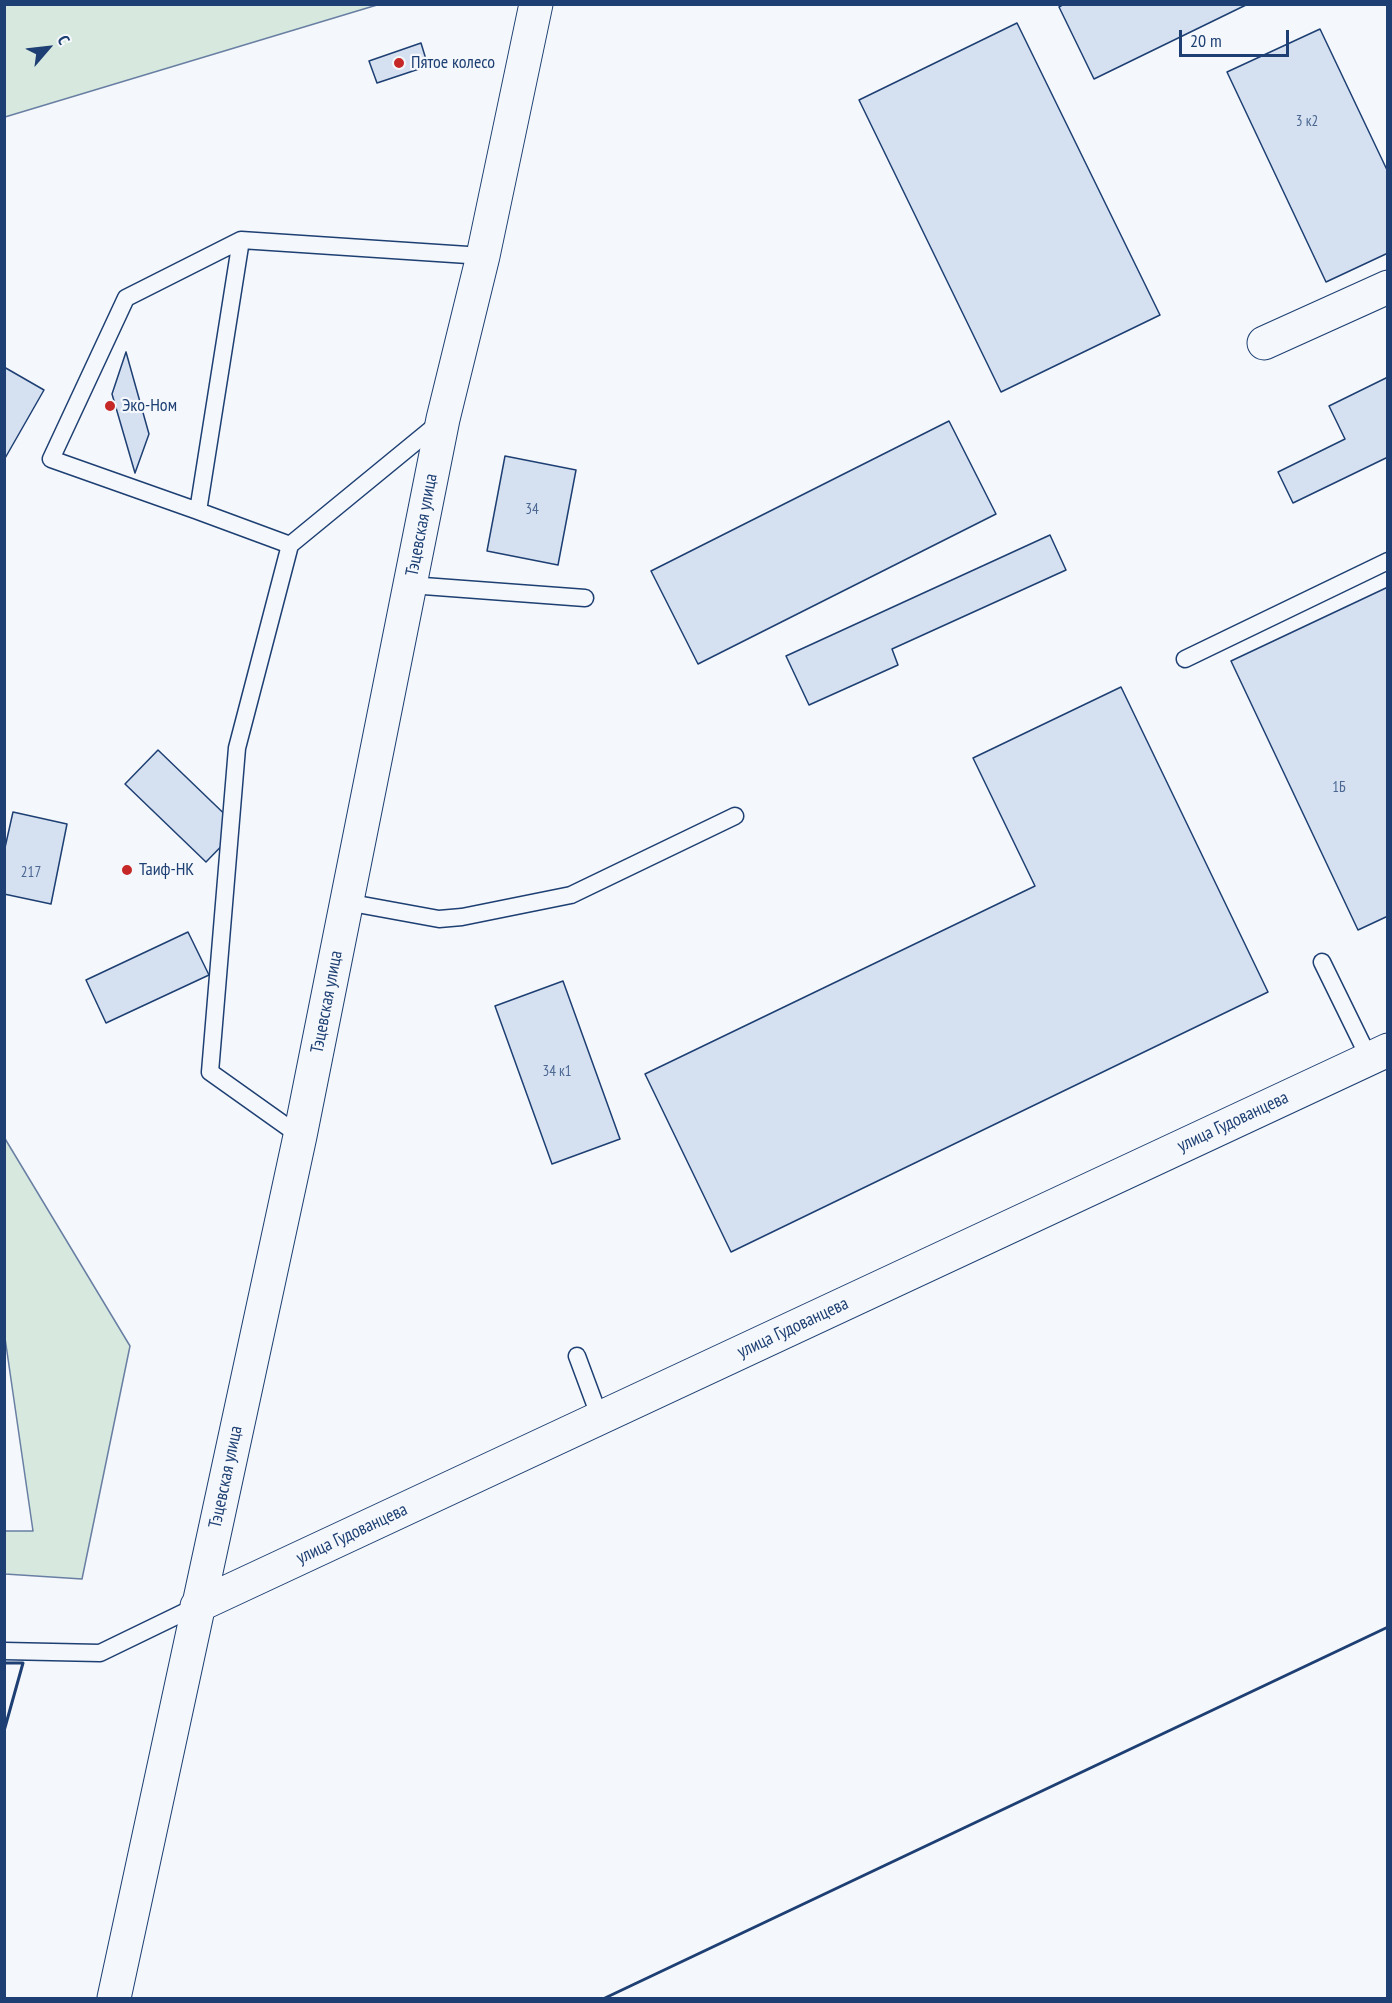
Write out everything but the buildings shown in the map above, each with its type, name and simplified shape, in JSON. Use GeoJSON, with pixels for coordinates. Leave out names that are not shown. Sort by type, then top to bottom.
{"type":"FeatureCollection","features":[{"type":"Feature","properties":{"kind":"main road","name":"Тэцевская улица"},"geometry":{"type":"LineString","coordinates":[[114,1998],[300,1136],[443,419],[483,256],[536,4]]}},
{"type":"Feature","properties":{"kind":"main road"},"geometry":{"type":"LineString","coordinates":[[1264,343],[1388,288]]}},
{"type":"Feature","properties":{"kind":"main road","name":"улица Гудованцева"},"geometry":{"type":"LineString","coordinates":[[197,1606],[1378,1054]]}},
{"type":"Feature","properties":{"kind":"lane"},"geometry":{"type":"LineString","coordinates":[[290,545],[51,459],[126,298],[241,240],[483,256]]}},
{"type":"Feature","properties":{"kind":"lane"},"geometry":{"type":"LineString","coordinates":[[198,511],[241,240]]}},
{"type":"Feature","properties":{"kind":"lane"},"geometry":{"type":"LineString","coordinates":[[300,1136],[210,1072],[237,748],[290,545],[443,419]]}},
{"type":"Feature","properties":{"kind":"lane"},"geometry":{"type":"LineString","coordinates":[[1185,659],[1388,561]]}},
{"type":"Feature","properties":{"kind":"lane"},"geometry":{"type":"LineString","coordinates":[[410,585],[585,598]]}},
{"type":"Feature","properties":{"kind":"lane"},"geometry":{"type":"LineString","coordinates":[[346,903],[439,919],[462,917],[571,895],[735,816]]}},
{"type":"Feature","properties":{"kind":"lane"},"geometry":{"type":"LineString","coordinates":[[1322,962],[1378,1054]]}},
{"type":"Feature","properties":{"kind":"lane"},"geometry":{"type":"LineString","coordinates":[[576,1356],[600,1418]]}},
{"type":"Feature","properties":{"kind":"lane"},"geometry":{"type":"LineString","coordinates":[[4,1651],[100,1653],[197,1606]]}},
{"type":"Feature","properties":{"kind":"shaded area"},"geometry":{"type":"Polygon","coordinates":[[[5,4],[377,4],[377,5],[5,117],[5,4]]]}},
{"type":"Feature","properties":{"kind":"shaded area"},"geometry":{"type":"Polygon","coordinates":[[[4,1137],[130,1346],[82,1579],[5,1574],[5,1531],[33,1531],[5,1338],[4,1137]]]}},
{"type":"Feature","properties":{"kind":"wall"},"geometry":{"type":"LineString","coordinates":[[605,1998],[1388,1627]]}},
{"type":"Feature","properties":{"kind":"wall"},"geometry":{"type":"LineString","coordinates":[[4,1663],[23,1663],[4,1731]]}},
{"type":"Feature","properties":{"kind":"place","name":"Пятое колесо"},"geometry":{"type":"Point","coordinates":[399,63]}},
{"type":"Feature","properties":{"kind":"place","name":"Эко-Ном"},"geometry":{"type":"Point","coordinates":[110,406]}},
{"type":"Feature","properties":{"kind":"place","name":"Таиф-НК"},"geometry":{"type":"Point","coordinates":[127,870]}}]}
